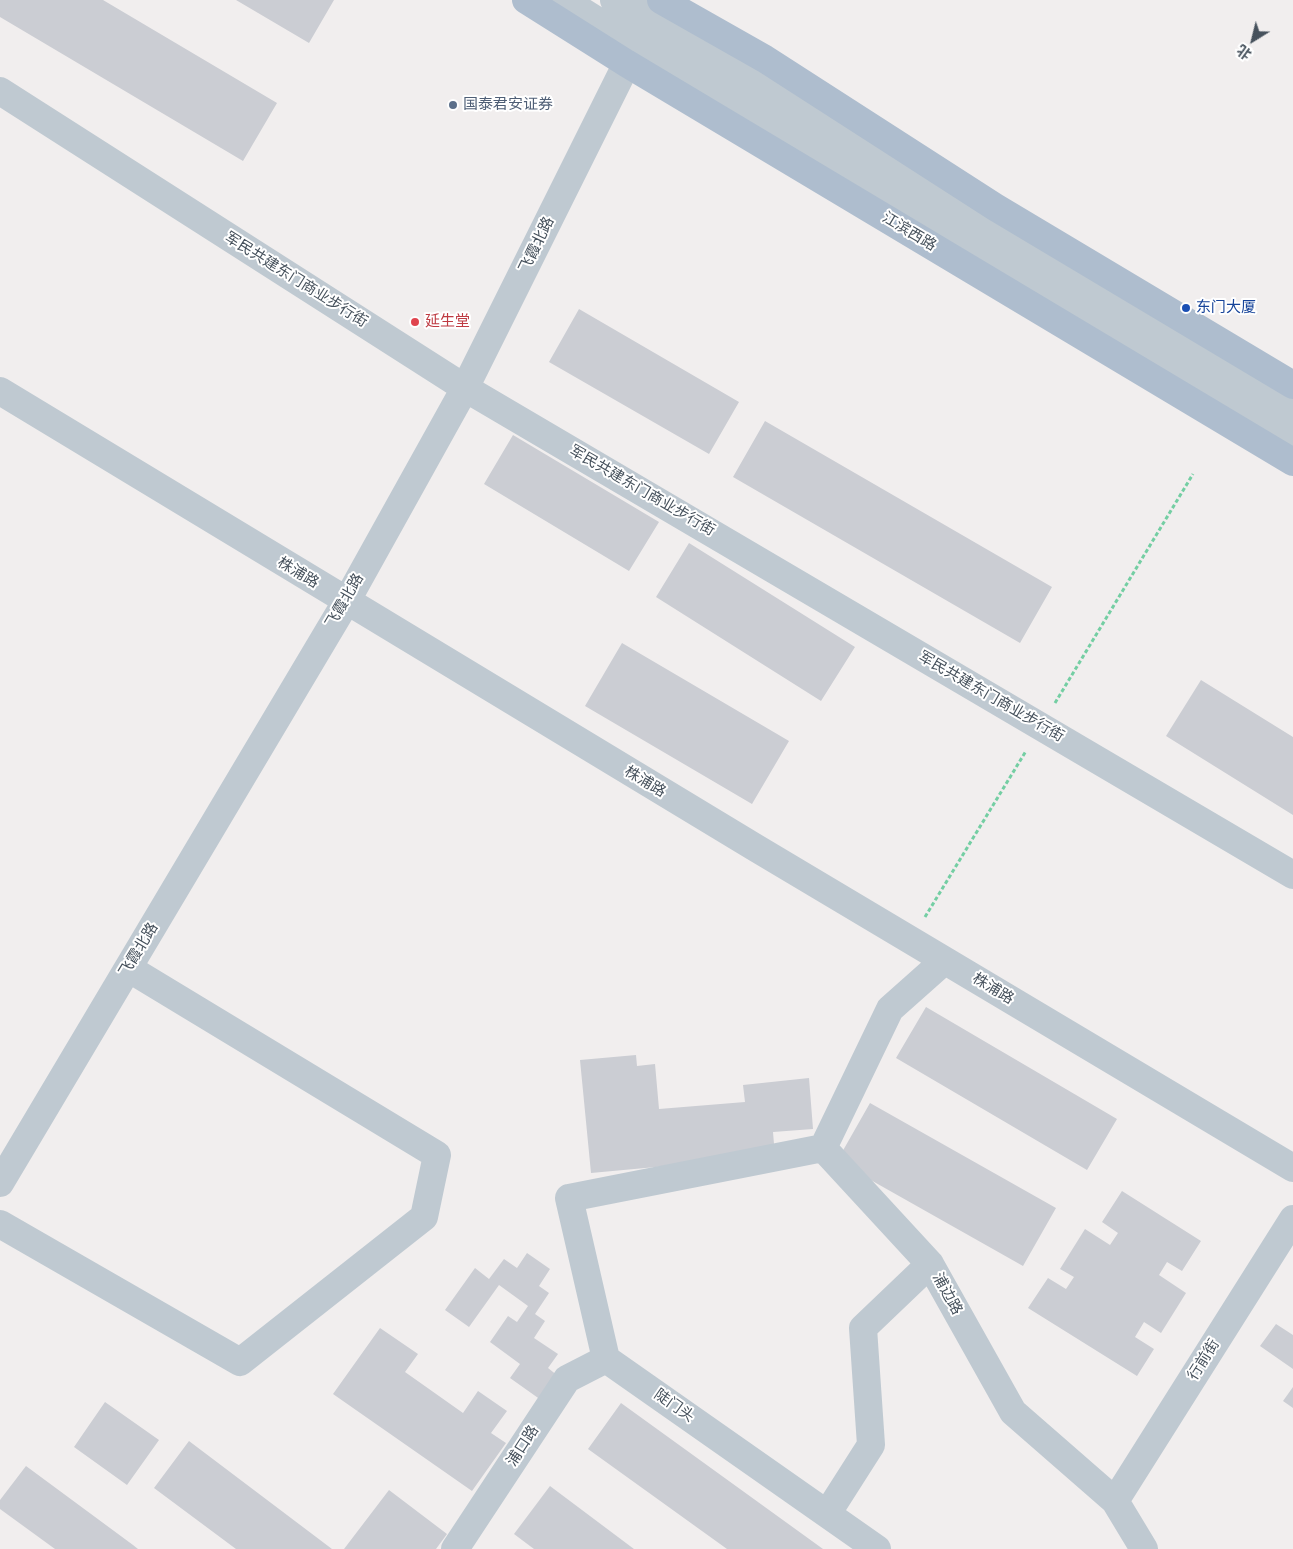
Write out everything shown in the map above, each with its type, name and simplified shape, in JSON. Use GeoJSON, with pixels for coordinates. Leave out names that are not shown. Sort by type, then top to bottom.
{"type":"FeatureCollection","features":[{"type":"Feature","properties":{"kind":"main road","name":"江滨西路"},"geometry":{"type":"LineString","coordinates":[[526,0],[631,54],[1293,462]]}},
{"type":"Feature","properties":{"kind":"main road"},"geometry":{"type":"LineString","coordinates":[[653,6],[765,59],[995,207],[1293,385]]}},
{"type":"Feature","properties":{"kind":"street"},"geometry":{"type":"LineString","coordinates":[[564,0],[631,54],[1293,433]]}},
{"type":"Feature","properties":{"kind":"street"},"geometry":{"type":"LineString","coordinates":[[614,0],[653,6],[1293,408]]}},
{"type":"Feature","properties":{"kind":"street","name":"飞霞北路"},"geometry":{"type":"LineString","coordinates":[[0,1183],[346,602],[465,388],[653,6]]}},
{"type":"Feature","properties":{"kind":"street","name":"军民共建东门商业步行街"},"geometry":{"type":"LineString","coordinates":[[0,92],[465,388],[1293,875]]}},
{"type":"Feature","properties":{"kind":"street","name":"株浦路"},"geometry":{"type":"LineString","coordinates":[[0,391],[346,602],[1293,1168]]}},
{"type":"Feature","properties":{"kind":"street"},"geometry":{"type":"LineString","coordinates":[[823,1148],[890,1009],[944,961]]}},
{"type":"Feature","properties":{"kind":"street"},"geometry":{"type":"LineString","coordinates":[[0,1224],[240,1362],[424,1217],[436,1156],[128,968]]}},
{"type":"Feature","properties":{"kind":"street"},"geometry":{"type":"LineString","coordinates":[[606,1359],[569,1198],[823,1148]]}},
{"type":"Feature","properties":{"kind":"street"},"geometry":{"type":"LineString","coordinates":[[823,1148],[930,1264]]}},
{"type":"Feature","properties":{"kind":"street","name":"行前街"},"geometry":{"type":"LineString","coordinates":[[1115,1501],[1293,1219]]}},
{"type":"Feature","properties":{"kind":"street","name":"浦边路"},"geometry":{"type":"LineString","coordinates":[[826,1514],[871,1445],[863,1328],[930,1264],[1013,1412],[1115,1501],[1144,1549]]}},
{"type":"Feature","properties":{"kind":"street","name":"陡门头"},"geometry":{"type":"LineString","coordinates":[[606,1359],[877,1549]]}},
{"type":"Feature","properties":{"kind":"street","name":"浦口路"},"geometry":{"type":"LineString","coordinates":[[455,1549],[567,1379],[606,1359]]}},
{"type":"Feature","properties":{"kind":"building"},"geometry":{"type":"Polygon","coordinates":[[[0,0],[103,0],[277,103],[243,161],[0,17],[0,0]]]}},
{"type":"Feature","properties":{"kind":"building"},"geometry":{"type":"Polygon","coordinates":[[[236,0],[334,0],[309,43],[236,0]]]}},
{"type":"Feature","properties":{"kind":"building"},"geometry":{"type":"Polygon","coordinates":[[[579,309],[739,402],[709,454],[549,362],[579,309]]]}},
{"type":"Feature","properties":{"kind":"building"},"geometry":{"type":"Polygon","coordinates":[[[765,421],[1052,587],[1020,643],[733,477],[765,421]]]}},
{"type":"Feature","properties":{"kind":"building"},"geometry":{"type":"Polygon","coordinates":[[[513,435],[659,522],[629,571],[484,484],[513,435]]]}},
{"type":"Feature","properties":{"kind":"building"},"geometry":{"type":"Polygon","coordinates":[[[689,543],[855,647],[821,701],[656,597],[689,543]]]}},
{"type":"Feature","properties":{"kind":"building"},"geometry":{"type":"Polygon","coordinates":[[[622,643],[789,741],[752,804],[585,706],[622,643]]]}},
{"type":"Feature","properties":{"kind":"building"},"geometry":{"type":"Polygon","coordinates":[[[1201,680],[1293,737],[1293,815],[1166,736],[1201,680]]]}},
{"type":"Feature","properties":{"kind":"building"},"geometry":{"type":"Polygon","coordinates":[[[926,1007],[1117,1119],[1087,1170],[896,1058],[926,1007]]]}},
{"type":"Feature","properties":{"kind":"building"},"geometry":{"type":"Polygon","coordinates":[[[636,1055],[637,1066],[655,1064],[659,1109],[745,1102],[743,1085],[809,1078],[813,1129],[773,1132],[775,1156],[591,1173],[580,1060],[636,1055]]]}},
{"type":"Feature","properties":{"kind":"building"},"geometry":{"type":"Polygon","coordinates":[[[870,1103],[1056,1208],[1023,1266],[837,1161],[870,1103]]]}},
{"type":"Feature","properties":{"kind":"building"},"geometry":{"type":"Polygon","coordinates":[[[1122,1191],[1201,1241],[1182,1271],[1167,1262],[1159,1275],[1186,1293],[1161,1333],[1144,1322],[1135,1337],[1154,1349],[1137,1376],[1028,1308],[1048,1278],[1066,1289],[1074,1277],[1060,1269],[1085,1229],[1110,1245],[1118,1233],[1102,1222],[1122,1191]]]}},
{"type":"Feature","properties":{"kind":"building"},"geometry":{"type":"Polygon","coordinates":[[[527,1253],[550,1269],[539,1286],[549,1293],[535,1314],[545,1321],[534,1338],[558,1354],[548,1368],[558,1376],[541,1400],[510,1378],[520,1364],[490,1342],[508,1316],[517,1322],[528,1306],[499,1285],[469,1327],[445,1310],[475,1268],[489,1279],[504,1259],[517,1268],[527,1253]]]}},
{"type":"Feature","properties":{"kind":"building"},"geometry":{"type":"Polygon","coordinates":[[[1276,1324],[1293,1335],[1293,1369],[1260,1346],[1276,1324]]]}},
{"type":"Feature","properties":{"kind":"building"},"geometry":{"type":"Polygon","coordinates":[[[380,1328],[418,1354],[405,1372],[463,1413],[478,1391],[507,1411],[491,1433],[506,1443],[472,1491],[333,1394],[380,1328]]]}},
{"type":"Feature","properties":{"kind":"building"},"geometry":{"type":"Polygon","coordinates":[[[1293,1387],[1293,1408],[1283,1401],[1293,1387]]]}},
{"type":"Feature","properties":{"kind":"building"},"geometry":{"type":"Polygon","coordinates":[[[105,1402],[159,1440],[127,1485],[74,1447],[105,1402]]]}},
{"type":"Feature","properties":{"kind":"building"},"geometry":{"type":"Polygon","coordinates":[[[621,1403],[823,1549],[727,1549],[588,1449],[621,1403]]]}},
{"type":"Feature","properties":{"kind":"building"},"geometry":{"type":"Polygon","coordinates":[[[189,1441],[332,1549],[236,1549],[154,1488],[189,1441]]]}},
{"type":"Feature","properties":{"kind":"building"},"geometry":{"type":"Polygon","coordinates":[[[26,1466],[138,1549],[55,1549],[0,1509],[0,1500],[26,1466]]]}},
{"type":"Feature","properties":{"kind":"building"},"geometry":{"type":"Polygon","coordinates":[[[550,1486],[634,1549],[534,1549],[514,1534],[550,1486]]]}},
{"type":"Feature","properties":{"kind":"building"},"geometry":{"type":"Polygon","coordinates":[[[389,1490],[447,1534],[436,1549],[344,1549],[389,1490]]]}},
{"type":"Feature","properties":{"kind":"place","name":"国泰君安证券"},"geometry":{"type":"Point","coordinates":[453,105]}},
{"type":"Feature","properties":{"kind":"place","name":"东门大厦"},"geometry":{"type":"Point","coordinates":[1186,308]}},
{"type":"Feature","properties":{"kind":"place","name":"延生堂"},"geometry":{"type":"Point","coordinates":[415,322]}}]}
